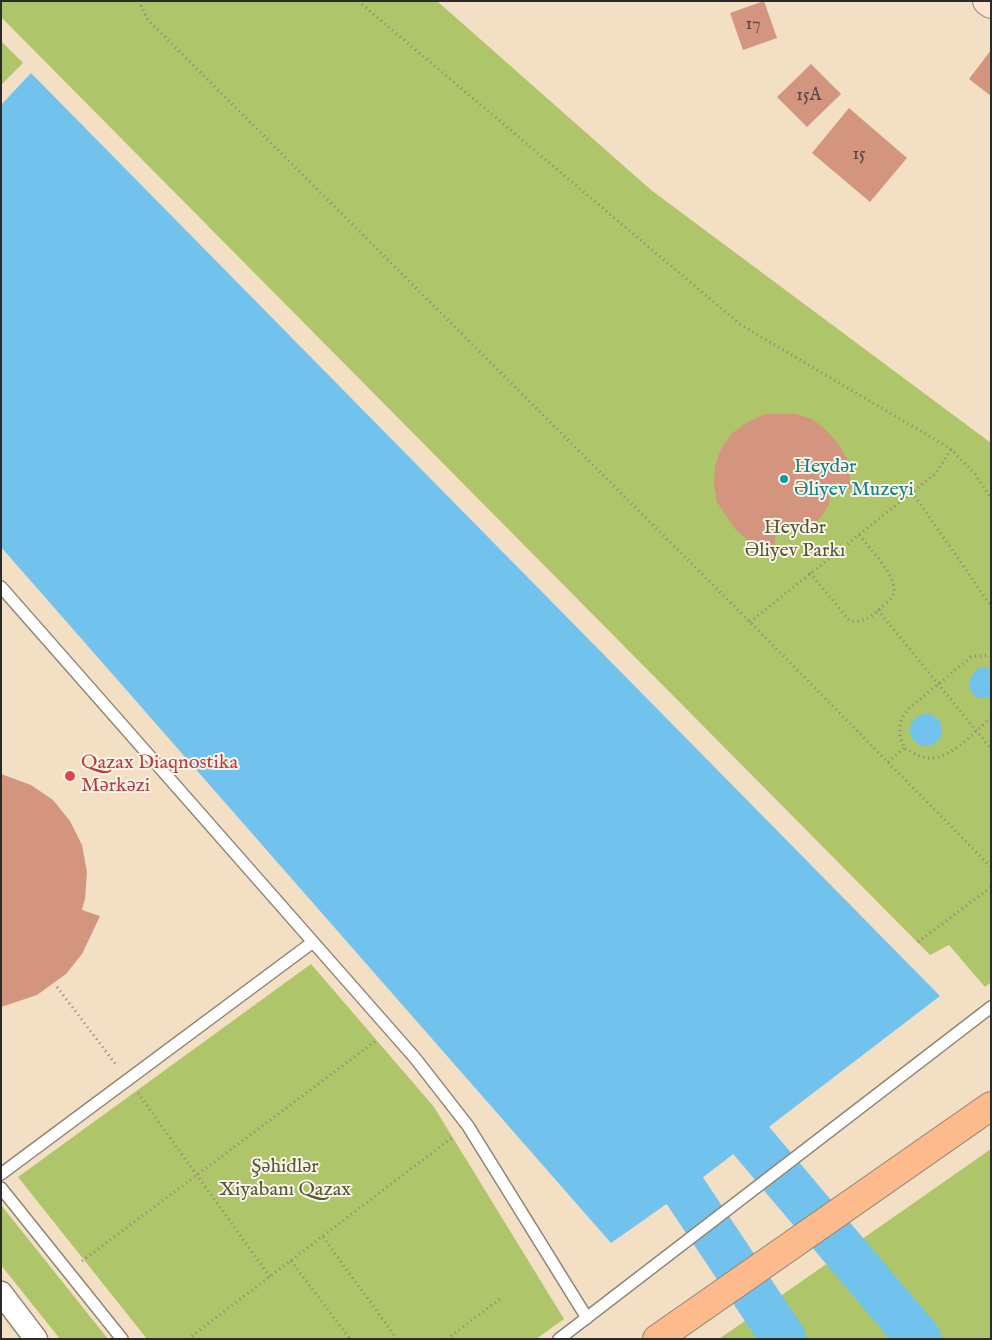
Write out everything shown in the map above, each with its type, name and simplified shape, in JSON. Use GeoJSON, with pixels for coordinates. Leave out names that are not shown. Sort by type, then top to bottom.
{"type":"FeatureCollection","features":[{"type":"Feature","properties":{"kind":"main road"},"geometry":{"type":"LineString","coordinates":[[987,1],[991,4]]}},
{"type":"Feature","properties":{"kind":"main road"},"geometry":{"type":"LineString","coordinates":[[658,1339],[991,1106]]}},
{"type":"Feature","properties":{"kind":"street"},"geometry":{"type":"LineString","coordinates":[[1,1293],[36,1339]]}},
{"type":"Feature","properties":{"kind":"lane"},"geometry":{"type":"LineString","coordinates":[[1,588],[390,1030],[468,1126],[587,1318]]}},
{"type":"Feature","properties":{"kind":"lane"},"geometry":{"type":"LineString","coordinates":[[1,1174],[313,942]]}},
{"type":"Feature","properties":{"kind":"lane"},"geometry":{"type":"LineString","coordinates":[[559,1339],[991,1007]]}},
{"type":"Feature","properties":{"kind":"lane"},"geometry":{"type":"LineString","coordinates":[[1,1188],[122,1339]]}},
{"type":"Feature","properties":{"kind":"path"},"geometry":{"type":"LineString","coordinates":[[144,1],[142,6],[148,20],[750,622],[991,867]]}},
{"type":"Feature","properties":{"kind":"path"},"geometry":{"type":"LineString","coordinates":[[358,1],[741,325],[951,449],[975,474],[991,498]]}},
{"type":"Feature","properties":{"kind":"path"},"geometry":{"type":"LineString","coordinates":[[750,622],[936,473],[951,449]]}},
{"type":"Feature","properties":{"kind":"path"},"geometry":{"type":"LineString","coordinates":[[912,492],[991,606]]}},
{"type":"Feature","properties":{"kind":"path"},"geometry":{"type":"LineString","coordinates":[[810,573],[850,621],[859,622],[867,619],[892,597],[895,588],[890,574],[859,534]]}},
{"type":"Feature","properties":{"kind":"path"},"geometry":{"type":"LineString","coordinates":[[878,610],[991,749]]}},
{"type":"Feature","properties":{"kind":"path"},"geometry":{"type":"LineString","coordinates":[[991,655],[971,657],[907,710],[900,723],[900,736],[904,748],[922,757],[934,758],[946,755],[991,718]]}},
{"type":"Feature","properties":{"kind":"path"},"geometry":{"type":"LineString","coordinates":[[888,762],[904,748]]}},
{"type":"Feature","properties":{"kind":"path"},"geometry":{"type":"LineString","coordinates":[[918,942],[991,887]]}},
{"type":"Feature","properties":{"kind":"path"},"geometry":{"type":"LineString","coordinates":[[57,987],[128,1079],[270,1277]]}},
{"type":"Feature","properties":{"kind":"path"},"geometry":{"type":"LineString","coordinates":[[69,1271],[390,1030]]}},
{"type":"Feature","properties":{"kind":"path"},"geometry":{"type":"LineString","coordinates":[[188,1339],[468,1126]]}},
{"type":"Feature","properties":{"kind":"path"},"geometry":{"type":"LineString","coordinates":[[323,1237],[397,1339]]}},
{"type":"Feature","properties":{"kind":"path"},"geometry":{"type":"LineString","coordinates":[[291,1261],[350,1339]]}},
{"type":"Feature","properties":{"kind":"path"},"geometry":{"type":"LineString","coordinates":[[448,1339],[501,1298]]}},
{"type":"Feature","properties":{"kind":"green space","name":"Heydər Əliyev Parkı"},"geometry":{"type":"Polygon","coordinates":[[[1,1],[437,1],[651,190],[991,443],[991,982],[985,987],[949,945],[930,955],[1,17],[1,1]]]}},
{"type":"Feature","properties":{"kind":"green space"},"geometry":{"type":"Polygon","coordinates":[[[1,41],[23,63],[1,85],[1,41]]]}},
{"type":"Feature","properties":{"kind":"green space","name":"Şəhidlər Xiyabanı Qazax"},"geometry":{"type":"Polygon","coordinates":[[[311,964],[434,1107],[564,1319],[536,1339],[147,1339],[18,1177],[311,964]]]}},
{"type":"Feature","properties":{"kind":"green space"},"geometry":{"type":"Polygon","coordinates":[[[991,1149],[991,1339],[719,1339],[991,1149]]]}},
{"type":"Feature","properties":{"kind":"green space"},"geometry":{"type":"Polygon","coordinates":[[[1,1205],[108,1339],[60,1339],[1,1265],[1,1205]]]}},
{"type":"Feature","properties":{"kind":"water"},"geometry":{"type":"Polygon","coordinates":[[[31,73],[940,996],[685,1191],[611,1243],[1,547],[1,105],[31,73]]]}},
{"type":"Feature","properties":{"kind":"water"},"geometry":{"type":"Polygon","coordinates":[[[981,667],[991,668],[991,696],[984,698],[974,694],[970,684],[971,678],[981,667]]]}},
{"type":"Feature","properties":{"kind":"water"},"geometry":{"type":"Polygon","coordinates":[[[926,714],[937,719],[942,730],[937,741],[926,746],[915,741],[910,730],[915,719],[926,714]]]}},
{"type":"Feature","properties":{"kind":"building"},"geometry":{"type":"Polygon","coordinates":[[[764,1],[777,38],[743,50],[730,13],[764,1]]]}},
{"type":"Feature","properties":{"kind":"building"},"geometry":{"type":"Polygon","coordinates":[[[991,50],[991,96],[969,79],[991,50]]]}},
{"type":"Feature","properties":{"kind":"building"},"geometry":{"type":"Polygon","coordinates":[[[811,64],[841,94],[807,127],[777,97],[811,64]]]}},
{"type":"Feature","properties":{"kind":"building"},"geometry":{"type":"Polygon","coordinates":[[[849,108],[907,158],[870,202],[812,153],[849,108]]]}},
{"type":"Feature","properties":{"kind":"building"},"geometry":{"type":"Polygon","coordinates":[[[765,414],[796,414],[812,419],[826,430],[840,446],[849,463],[851,489],[831,487],[829,504],[822,516],[814,524],[788,532],[776,531],[774,552],[747,540],[735,529],[717,502],[714,485],[715,466],[720,451],[731,434],[746,423],[765,414]]]}},
{"type":"Feature","properties":{"kind":"building"},"geometry":{"type":"Polygon","coordinates":[[[1,774],[31,785],[53,800],[70,821],[82,845],[87,872],[85,899],[82,910],[100,916],[82,954],[66,974],[37,995],[1,1007],[1,774]]]}},
{"type":"Feature","properties":{"kind":"waterway"},"geometry":{"type":"LineString","coordinates":[[712,1094],[919,1339]]}},
{"type":"Feature","properties":{"kind":"waterway"},"geometry":{"type":"LineString","coordinates":[[685,1191],[784,1339]]}},
{"type":"Feature","properties":{"kind":"place","name":"Heydər Əliyev Muzeyi"},"geometry":{"type":"Point","coordinates":[784,479]}},
{"type":"Feature","properties":{"kind":"place","name":"Qazax Diaqnostika Mərkəzi"},"geometry":{"type":"Point","coordinates":[70,776]}}]}
